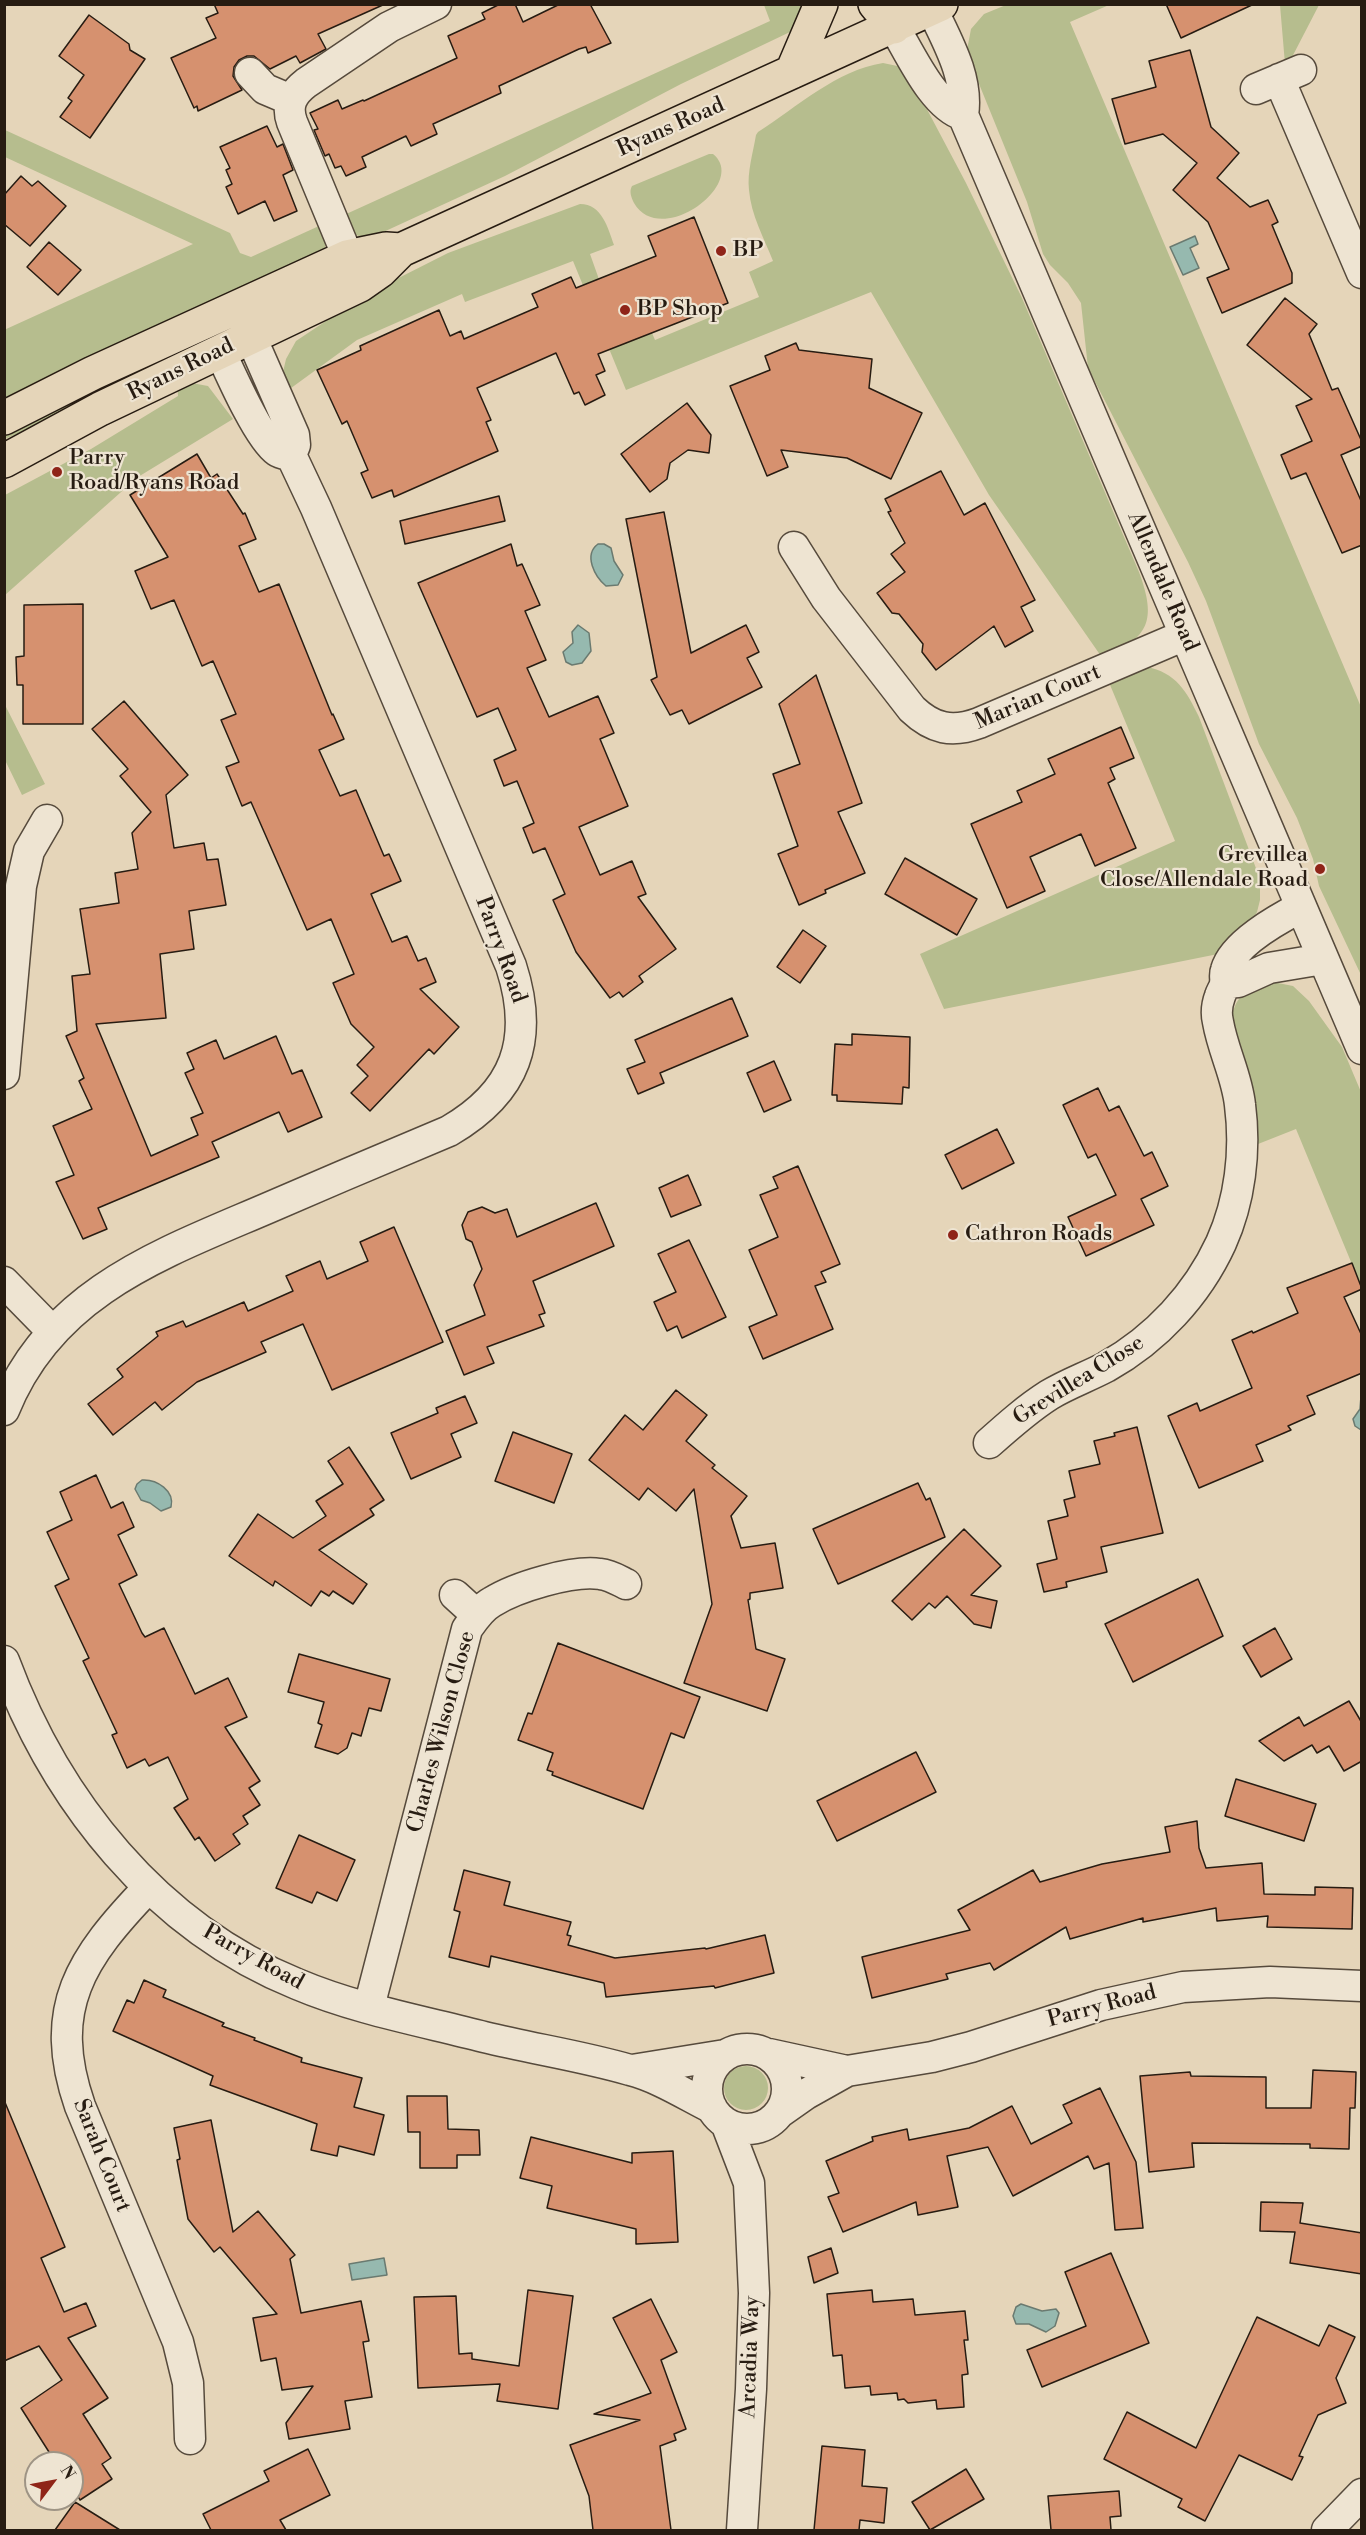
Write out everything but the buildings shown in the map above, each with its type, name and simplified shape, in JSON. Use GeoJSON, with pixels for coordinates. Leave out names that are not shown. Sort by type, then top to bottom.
{"type":"FeatureCollection","features":[{"type":"Feature","properties":{"kind":"main road"},"geometry":{"type":"LineString","coordinates":[[792,72],[821,4]]}},
{"type":"Feature","properties":{"kind":"main road","name":"Ryans Road"},"geometry":{"type":"LineString","coordinates":[[4,461],[100,409],[251,337],[386,249],[401,250],[792,72],[884,16],[934,6]]}},
{"type":"Feature","properties":{"kind":"main road","name":"Ryans Road"},"geometry":{"type":"LineString","coordinates":[[4,418],[93,372],[236,306],[353,271]]}},
{"type":"Feature","properties":{"kind":"main road","name":"Parry Road"},"geometry":{"type":"LineString","coordinates":[[236,306],[251,337]]}},
{"type":"Feature","properties":{"kind":"main road"},"geometry":{"type":"LineString","coordinates":[[206,320],[220,351]]}},
{"type":"Feature","properties":{"kind":"street"},"geometry":{"type":"LineString","coordinates":[[353,271],[289,113],[291,100],[297,90],[389,27],[436,4]]}},
{"type":"Feature","properties":{"kind":"street","name":"Allendale Road"},"geometry":{"type":"LineString","coordinates":[[934,6],[957,65],[964,97],[963,115],[1323,959],[1359,1038]]}},
{"type":"Feature","properties":{"kind":"street","name":"Allendale Road"},"geometry":{"type":"LineString","coordinates":[[884,16],[942,101],[963,115]]}},
{"type":"Feature","properties":{"kind":"street"},"geometry":{"type":"LineString","coordinates":[[250,73],[265,89],[291,100]]}},
{"type":"Feature","properties":{"kind":"street"},"geometry":{"type":"LineString","coordinates":[[1279,79],[1362,273]]}},
{"type":"Feature","properties":{"kind":"street","name":"Parry Road"},"geometry":{"type":"LineString","coordinates":[[4,1410],[24,1372],[52,1331],[104,1286],[168,1251],[449,1131],[472,1117],[490,1101],[505,1080],[516,1056],[523,1012],[511,966],[291,454],[296,445],[294,435],[251,337]]}},
{"type":"Feature","properties":{"kind":"street"},"geometry":{"type":"LineString","coordinates":[[220,351],[237,387],[270,444],[279,453],[291,454]]}},
{"type":"Feature","properties":{"kind":"street","name":"Marian Court"},"geometry":{"type":"LineString","coordinates":[[794,548],[826,598],[912,709],[923,720],[950,730],[964,729],[979,723],[1185,635]]}},
{"type":"Feature","properties":{"kind":"street"},"geometry":{"type":"LineString","coordinates":[[4,1074],[21,886],[29,851],[47,820]]}},
{"type":"Feature","properties":{"kind":"street","name":"Grevillea Close"},"geometry":{"type":"LineString","coordinates":[[989,1443],[1034,1405],[1134,1350],[1158,1330],[1183,1303],[1204,1273],[1221,1242],[1240,1178],[1242,1143],[1237,1084],[1218,1023],[1217,1008],[1225,983],[1226,968],[1242,948],[1271,924],[1301,907]]}},
{"type":"Feature","properties":{"kind":"street"},"geometry":{"type":"LineString","coordinates":[[1225,983],[1238,982],[1269,968],[1323,959]]}},
{"type":"Feature","properties":{"kind":"street"},"geometry":{"type":"LineString","coordinates":[[4,1282],[52,1331]]}},
{"type":"Feature","properties":{"kind":"street","name":"Charles Wilson Close"},"geometry":{"type":"LineString","coordinates":[[369,2007],[467,1629],[466,1605],[490,1603],[506,1594],[567,1577],[600,1574],[626,1584]]}},
{"type":"Feature","properties":{"kind":"street","name":"Parry Road"},"geometry":{"type":"LineString","coordinates":[[4,1661],[40,1738],[80,1807],[101,1835],[148,1888],[178,1914],[238,1955],[296,1984],[369,2007],[515,2044],[632,2070],[719,2116]]}},
{"type":"Feature","properties":{"kind":"street","name":"Sarah Court"},"geometry":{"type":"LineString","coordinates":[[148,1888],[113,1924],[77,1980],[70,2004],[67,2046],[72,2084],[80,2106],[184,2361],[191,2408],[190,2439]]}},
{"type":"Feature","properties":{"kind":"street","name":"Parry Road"},"geometry":{"type":"LineString","coordinates":[[769,2054],[847,2071],[898,2064],[951,2052],[1101,2005],[1183,1987],[1270,1982],[1362,1986]]}},
{"type":"Feature","properties":{"kind":"street"},"geometry":{"type":"LineString","coordinates":[[746,2048],[769,2054],[779,2064],[787,2082],[786,2101],[775,2118],[748,2129],[736,2128],[719,2116],[707,2085],[716,2063],[724,2055],[746,2048]]}},
{"type":"Feature","properties":{"kind":"street","name":"Parry Road"},"geometry":{"type":"LineString","coordinates":[[632,2070],[724,2055]]}},
{"type":"Feature","properties":{"kind":"street","name":"Parry Road"},"geometry":{"type":"LineString","coordinates":[[775,2118],[806,2094],[847,2071]]}},
{"type":"Feature","properties":{"kind":"street","name":"Arcadia Way"},"geometry":{"type":"LineString","coordinates":[[719,2116],[749,2183],[754,2293],[750,2424],[742,2530]]}},
{"type":"Feature","properties":{"kind":"street","name":"Arcadia Way"},"geometry":{"type":"LineString","coordinates":[[749,2183],[775,2118]]}},
{"type":"Feature","properties":{"kind":"street"},"geometry":{"type":"LineString","coordinates":[[1327,2530],[1362,2494]]}},
{"type":"Feature","properties":{"kind":"green space"},"geometry":{"type":"Polygon","coordinates":[[[764,5],[809,5],[796,30],[681,84],[505,176],[366,240],[351,232],[344,215],[770,21],[764,5]]]}},
{"type":"Feature","properties":{"kind":"green space"},"geometry":{"type":"Polygon","coordinates":[[[1006,5],[1109,5],[1070,22],[1361,707],[1361,975],[1319,886],[1313,859],[1297,818],[1259,744],[1206,601],[1088,368],[1081,303],[1068,283],[1050,265],[1043,254],[1027,202],[975,74],[967,50],[971,29],[984,14],[1006,5]]]}},
{"type":"Feature","properties":{"kind":"green space"},"geometry":{"type":"Polygon","coordinates":[[[1280,5],[1319,5],[1290,61],[1285,64],[1280,5]]]}},
{"type":"Feature","properties":{"kind":"green space"},"geometry":{"type":"Polygon","coordinates":[[[883,63],[902,67],[912,81],[966,183],[1022,298],[1139,572],[1145,589],[1148,615],[1139,635],[1118,651],[1103,659],[989,495],[871,292],[626,390],[573,261],[465,302],[462,294],[357,340],[287,391],[283,372],[286,359],[296,341],[365,295],[448,253],[580,204],[588,205],[599,212],[614,245],[590,254],[622,344],[652,333],[655,340],[759,297],[749,272],[773,261],[750,199],[749,176],[756,135],[834,81],[866,67],[883,63]]]}},
{"type":"Feature","properties":{"kind":"green space"},"geometry":{"type":"Polygon","coordinates":[[[5,130],[230,233],[240,253],[251,257],[319,226],[326,244],[321,260],[5,400],[4,330],[193,244],[5,157],[5,130]]]}},
{"type":"Feature","properties":{"kind":"green space"},"geometry":{"type":"Polygon","coordinates":[[[713,154],[721,166],[720,180],[711,194],[697,207],[680,215],[663,219],[647,215],[634,203],[631,194],[632,186],[713,154]]]}},
{"type":"Feature","properties":{"kind":"green space"},"geometry":{"type":"Polygon","coordinates":[[[186,382],[208,386],[233,419],[138,477],[5,595],[5,495],[91,449],[178,396],[177,383],[186,382]]]}},
{"type":"Feature","properties":{"kind":"green space"},"geometry":{"type":"Polygon","coordinates":[[[102,390],[61,415],[5,439],[5,431],[102,390]]]}},
{"type":"Feature","properties":{"kind":"green space"},"geometry":{"type":"Polygon","coordinates":[[[1146,667],[1173,678],[1190,699],[1199,717],[1257,871],[1260,900],[1257,912],[1223,953],[944,1009],[920,954],[1175,841],[1108,680],[1146,667]]]}},
{"type":"Feature","properties":{"kind":"green space"},"geometry":{"type":"Polygon","coordinates":[[[4,703],[45,784],[22,795],[5,760],[4,703]]]}},
{"type":"Feature","properties":{"kind":"green space"},"geometry":{"type":"Polygon","coordinates":[[[1268,981],[1293,986],[1309,1001],[1342,1047],[1361,1092],[1361,1286],[1296,1129],[1253,1146],[1231,1023],[1238,1000],[1253,988],[1268,981]]]}},
{"type":"Feature","properties":{"kind":"green space"},"geometry":{"type":"Polygon","coordinates":[[[746,2066],[762,2072],[768,2088],[762,2104],[746,2110],[730,2104],[724,2088],[730,2072],[746,2066]]]}},
{"type":"Feature","properties":{"kind":"water"},"geometry":{"type":"Polygon","coordinates":[[[1195,236],[1198,244],[1190,248],[1199,268],[1183,275],[1170,247],[1195,236]]]}},
{"type":"Feature","properties":{"kind":"water"},"geometry":{"type":"Polygon","coordinates":[[[598,544],[611,548],[614,561],[623,575],[618,585],[606,586],[592,566],[591,554],[598,544]]]}},
{"type":"Feature","properties":{"kind":"water"},"geometry":{"type":"Polygon","coordinates":[[[578,625],[589,633],[591,651],[582,663],[572,665],[566,662],[563,652],[573,643],[572,632],[578,625]]]}},
{"type":"Feature","properties":{"kind":"water"},"geometry":{"type":"Polygon","coordinates":[[[1361,1396],[1362,1430],[1355,1426],[1353,1419],[1360,1409],[1361,1396]]]}},
{"type":"Feature","properties":{"kind":"water"},"geometry":{"type":"Polygon","coordinates":[[[142,1480],[148,1480],[164,1487],[172,1501],[171,1507],[161,1511],[141,1500],[135,1489],[142,1480]]]}},
{"type":"Feature","properties":{"kind":"water"},"geometry":{"type":"Polygon","coordinates":[[[384,2258],[387,2275],[352,2280],[349,2264],[384,2258]]]}},
{"type":"Feature","properties":{"kind":"water"},"geometry":{"type":"Polygon","coordinates":[[[1021,2304],[1042,2311],[1056,2309],[1059,2313],[1055,2326],[1046,2332],[1029,2324],[1016,2324],[1013,2316],[1016,2307],[1021,2304]]]}},
{"type":"Feature","properties":{"kind":"place","name":"BP"},"geometry":{"type":"Point","coordinates":[721,251]}},
{"type":"Feature","properties":{"kind":"place","name":"BP Shop"},"geometry":{"type":"Point","coordinates":[625,310]}},
{"type":"Feature","properties":{"kind":"place","name":"Parry Road/Ryans Road"},"geometry":{"type":"Point","coordinates":[57,472]}},
{"type":"Feature","properties":{"kind":"place","name":"Grevillea Close/Allendale Road"},"geometry":{"type":"Point","coordinates":[1320,869]}},
{"type":"Feature","properties":{"kind":"place","name":"Cathron Roads"},"geometry":{"type":"Point","coordinates":[953,1235]}}]}
